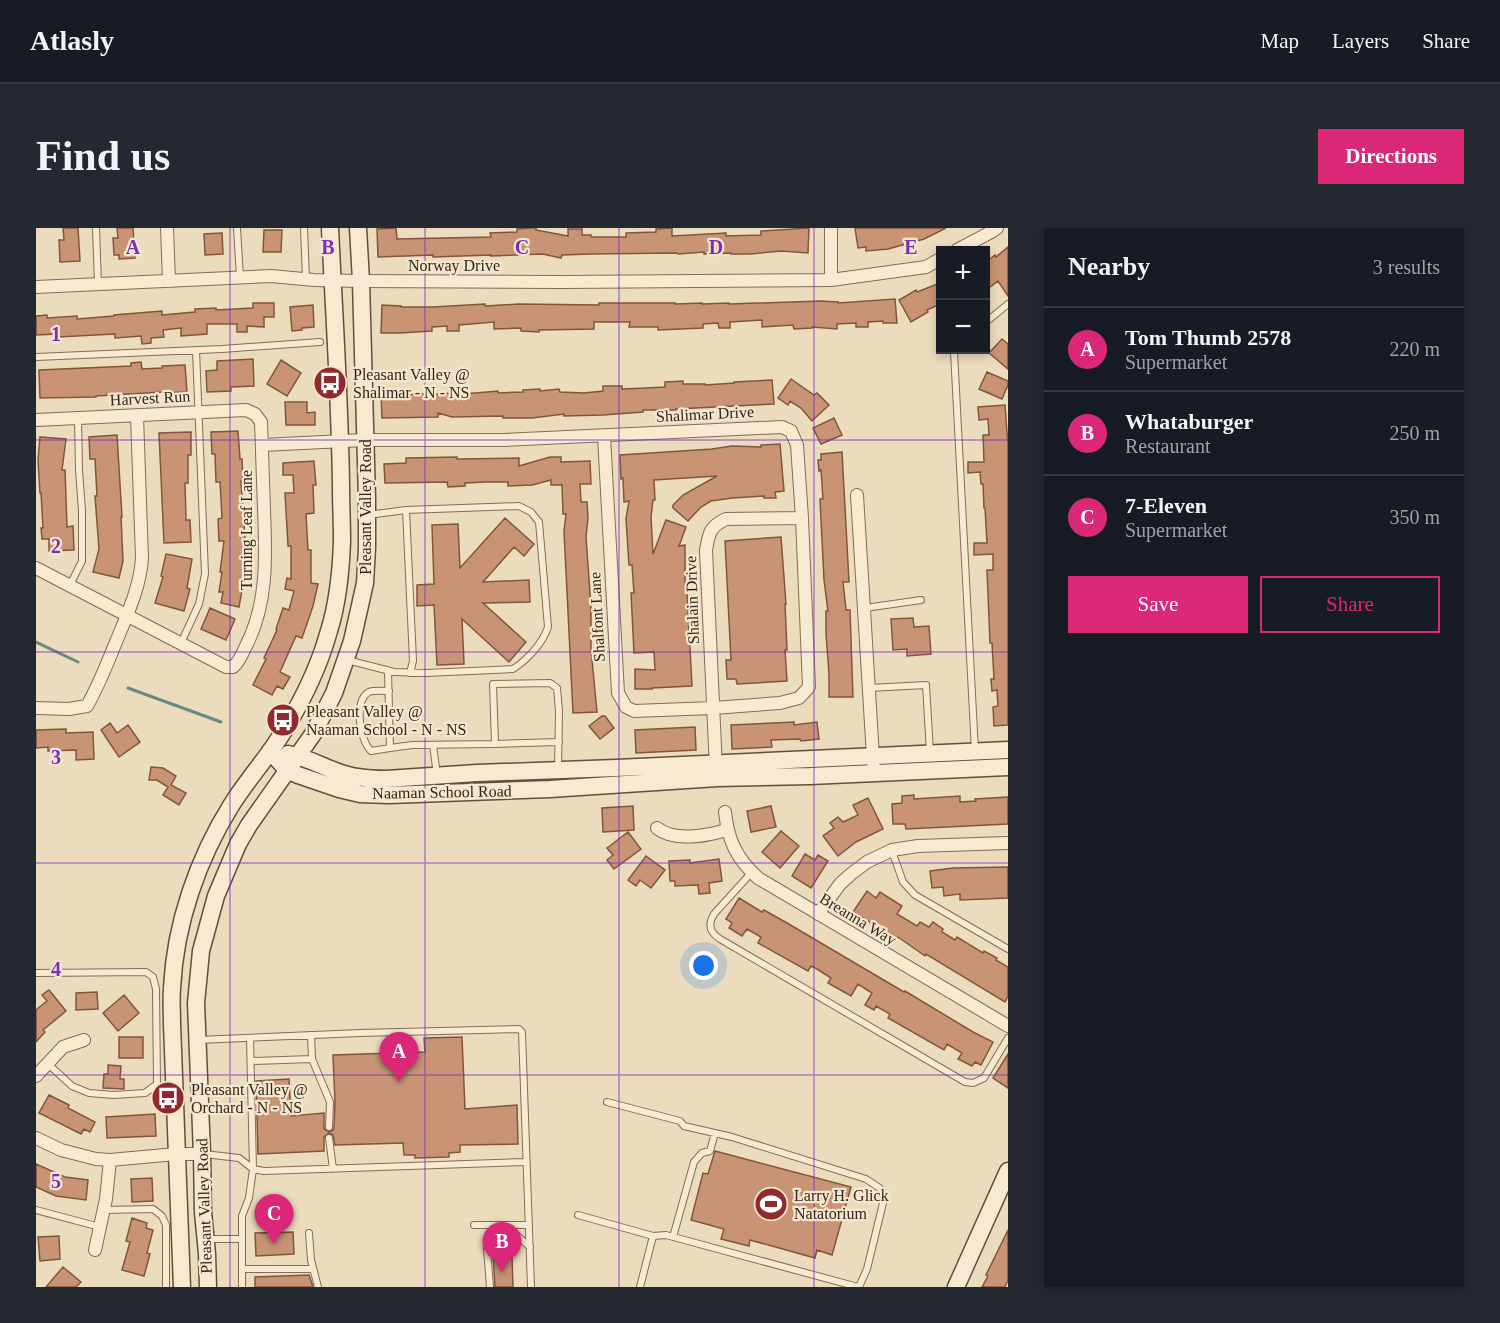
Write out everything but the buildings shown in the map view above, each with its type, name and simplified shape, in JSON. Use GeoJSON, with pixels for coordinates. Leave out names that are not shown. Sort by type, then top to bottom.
{"type":"FeatureCollection","features":[{"type":"Feature","properties":{"kind":"main road","name":"Pleasant Valley Road"},"geometry":{"type":"LineString","coordinates":[[182,1287],[172,987],[186,907],[206,851],[231,806],[297,710],[330,631],[335,606],[342,541],[330,228]]}},
{"type":"Feature","properties":{"kind":"main road","name":"Pleasant Valley Road"},"geometry":{"type":"LineString","coordinates":[[208,1287],[202,1212],[196,1003],[201,951],[216,897],[238,844],[313,734],[334,693],[352,641],[365,583],[368,516],[358,228]]}},
{"type":"Feature","properties":{"kind":"main road","name":"Naaman School Road"},"geometry":{"type":"LineString","coordinates":[[270,751],[287,770],[339,789],[360,794],[389,795],[550,789],[873,756],[1008,750]]}},
{"type":"Feature","properties":{"kind":"main road","name":"Naaman School Road"},"geometry":{"type":"LineString","coordinates":[[270,751],[297,755],[342,774],[373,779],[558,770],[874,774],[1008,767]]}},
{"type":"Feature","properties":{"kind":"main road"},"geometry":{"type":"LineString","coordinates":[[956,1287],[1008,1171]]}},
{"type":"Feature","properties":{"kind":"street"},"geometry":{"type":"LineString","coordinates":[[167,228],[169,281]]}},
{"type":"Feature","properties":{"kind":"street"},"geometry":{"type":"LineString","coordinates":[[831,228],[831,280]]}},
{"type":"Feature","properties":{"kind":"street"},"geometry":{"type":"LineString","coordinates":[[965,246],[997,228]]}},
{"type":"Feature","properties":{"kind":"street","name":"Norway Drive"},"geometry":{"type":"LineString","coordinates":[[36,287],[271,276],[361,281],[831,280],[926,267],[936,261]]}},
{"type":"Feature","properties":{"kind":"street","name":"Harvest Run"},"geometry":{"type":"LineString","coordinates":[[36,420],[246,410],[255,414],[261,422]]}},
{"type":"Feature","properties":{"kind":"street"},"geometry":{"type":"LineString","coordinates":[[36,708],[69,709],[87,706],[128,615],[141,571],[142,558],[136,416]]}},
{"type":"Feature","properties":{"kind":"street","name":"Turning Leaf Lane"},"geometry":{"type":"LineString","coordinates":[[181,643],[226,667],[233,668],[256,624],[263,589],[265,549],[261,422]]}},
{"type":"Feature","properties":{"kind":"street","name":"Shalimar Drive"},"geometry":{"type":"LineString","coordinates":[[262,444],[365,440],[505,440],[782,427],[791,431],[796,445],[802,518],[809,687],[799,698],[780,703],[712,708]]}},
{"type":"Feature","properties":{"kind":"street","name":"Shalfont Lane"},"geometry":{"type":"LineString","coordinates":[[604,436],[618,693],[626,707],[634,711],[712,708]]}},
{"type":"Feature","properties":{"kind":"street"},"geometry":{"type":"LineString","coordinates":[[857,495],[874,774]]}},
{"type":"Feature","properties":{"kind":"street","name":"Shalain Drive"},"geometry":{"type":"LineString","coordinates":[[716,771],[706,550],[710,532],[717,523],[726,519],[802,518]]}},
{"type":"Feature","properties":{"kind":"street"},"geometry":{"type":"LineString","coordinates":[[36,568],[181,643]]}},
{"type":"Feature","properties":{"kind":"street","name":"Breanna Way"},"geometry":{"type":"LineString","coordinates":[[724,812],[726,830],[736,852],[758,878],[1007,1022]]}},
{"type":"Feature","properties":{"kind":"street"},"geometry":{"type":"LineString","coordinates":[[657,828],[662,833],[675,836],[710,835],[726,830]]}},
{"type":"Feature","properties":{"kind":"street"},"geometry":{"type":"LineString","coordinates":[[818,914],[840,884],[851,874],[867,862],[892,850],[918,846],[1008,843]]}},
{"type":"Feature","properties":{"kind":"street"},"geometry":{"type":"LineString","coordinates":[[36,1076],[63,1047],[84,1040]]}},
{"type":"Feature","properties":{"kind":"street"},"geometry":{"type":"LineString","coordinates":[[36,1138],[61,1150],[96,1159],[202,1154]]}},
{"type":"Feature","properties":{"kind":"street"},"geometry":{"type":"LineString","coordinates":[[95,1250],[104,1210],[110,1160]]}},
{"type":"Feature","properties":{"kind":"lane"},"geometry":{"type":"LineString","coordinates":[[96,228],[98,284]]}},
{"type":"Feature","properties":{"kind":"lane"},"geometry":{"type":"LineString","coordinates":[[237,228],[240,277]]}},
{"type":"Feature","properties":{"kind":"lane"},"geometry":{"type":"LineString","coordinates":[[304,228],[306,279]]}},
{"type":"Feature","properties":{"kind":"lane"},"geometry":{"type":"LineString","coordinates":[[990,319],[1008,304]]}},
{"type":"Feature","properties":{"kind":"lane"},"geometry":{"type":"LineString","coordinates":[[36,357],[320,342]]}},
{"type":"Feature","properties":{"kind":"lane"},"geometry":{"type":"LineString","coordinates":[[181,643],[199,604],[205,574],[196,350]]}},
{"type":"Feature","properties":{"kind":"lane"},"geometry":{"type":"LineString","coordinates":[[954,354],[975,751]]}},
{"type":"Feature","properties":{"kind":"lane"},"geometry":{"type":"LineString","coordinates":[[70,585],[82,561],[78,418]]}},
{"type":"Feature","properties":{"kind":"lane"},"geometry":{"type":"LineString","coordinates":[[346,659],[388,671],[410,673],[513,669],[521,664],[545,635],[548,627],[539,522],[531,513],[519,506],[406,510],[368,516]]}},
{"type":"Feature","properties":{"kind":"lane"},"geometry":{"type":"LineString","coordinates":[[406,510],[413,661],[410,673]]}},
{"type":"Feature","properties":{"kind":"lane"},"geometry":{"type":"LineString","coordinates":[[864,608],[921,600]]}},
{"type":"Feature","properties":{"kind":"lane"},"geometry":{"type":"LineString","coordinates":[[388,671],[390,748]]}},
{"type":"Feature","properties":{"kind":"lane"},"geometry":{"type":"LineString","coordinates":[[495,744],[493,684],[550,683],[557,688],[560,711],[558,770]]}},
{"type":"Feature","properties":{"kind":"lane"},"geometry":{"type":"LineString","coordinates":[[868,688],[926,685],[930,753]]}},
{"type":"Feature","properties":{"kind":"lane"},"geometry":{"type":"LineString","coordinates":[[389,691],[370,692],[363,698],[358,716],[365,746],[371,751],[412,745],[558,742]]}},
{"type":"Feature","properties":{"kind":"lane"},"geometry":{"type":"LineString","coordinates":[[433,745],[437,776]]}},
{"type":"Feature","properties":{"kind":"lane"},"geometry":{"type":"LineString","coordinates":[[892,850],[903,882],[915,895],[1008,950]]}},
{"type":"Feature","properties":{"kind":"lane"},"geometry":{"type":"LineString","coordinates":[[752,872],[710,920],[711,931],[720,939],[965,1082],[979,1082],[984,1078],[1008,1038]]}},
{"type":"Feature","properties":{"kind":"lane"},"geometry":{"type":"LineString","coordinates":[[36,972],[146,972],[153,977],[156,989],[158,1084],[145,1093],[114,1095],[89,1093],[72,1086],[47,1064]]}},
{"type":"Feature","properties":{"kind":"lane"},"geometry":{"type":"LineString","coordinates":[[198,1040],[519,1029],[522,1032],[531,1287]]}},
{"type":"Feature","properties":{"kind":"lane"},"geometry":{"type":"LineString","coordinates":[[311,1035],[312,1059],[330,1102],[329,1126]]}},
{"type":"Feature","properties":{"kind":"lane"},"geometry":{"type":"LineString","coordinates":[[242,1287],[242,1216],[249,1198],[253,1169],[250,1038]]}},
{"type":"Feature","properties":{"kind":"lane"},"geometry":{"type":"LineString","coordinates":[[251,1061],[312,1059]]}},
{"type":"Feature","properties":{"kind":"lane"},"geometry":{"type":"LineString","coordinates":[[578,1215],[653,1236],[666,1235],[859,1287],[867,1269],[885,1199],[880,1189],[866,1179],[732,1137],[684,1126],[680,1121],[608,1102]]}},
{"type":"Feature","properties":{"kind":"lane"},"geometry":{"type":"LineString","coordinates":[[673,1237],[694,1162],[702,1153],[710,1151],[715,1133]]}},
{"type":"Feature","properties":{"kind":"lane"},"geometry":{"type":"LineString","coordinates":[[329,1138],[333,1169]]}},
{"type":"Feature","properties":{"kind":"lane"},"geometry":{"type":"LineString","coordinates":[[202,1154],[239,1158],[253,1169],[264,1171],[526,1162]]}},
{"type":"Feature","properties":{"kind":"lane"},"geometry":{"type":"LineString","coordinates":[[104,1210],[153,1209],[162,1216],[165,1225],[166,1287]]}},
{"type":"Feature","properties":{"kind":"lane"},"geometry":{"type":"LineString","coordinates":[[36,1210],[100,1227]]}},
{"type":"Feature","properties":{"kind":"lane"},"geometry":{"type":"LineString","coordinates":[[474,1225],[529,1225]]}},
{"type":"Feature","properties":{"kind":"lane"},"geometry":{"type":"LineString","coordinates":[[309,1233],[309,1271],[318,1287]]}},
{"type":"Feature","properties":{"kind":"lane"},"geometry":{"type":"LineString","coordinates":[[490,1287],[488,1249],[490,1239],[499,1234],[514,1233],[530,1247]]}},
{"type":"Feature","properties":{"kind":"lane"},"geometry":{"type":"LineString","coordinates":[[640,1287],[653,1236]]}},
{"type":"Feature","properties":{"kind":"lane"},"geometry":{"type":"LineString","coordinates":[[205,1239],[242,1239]]}},
{"type":"Feature","properties":{"kind":"lane"},"geometry":{"type":"LineString","coordinates":[[242,1269],[258,1269],[268,1273],[309,1271]]}},
{"type":"Feature","properties":{"kind":"lane"},"geometry":{"type":"LineString","coordinates":[[258,1269],[258,1277]]}},
{"type":"Feature","properties":{"kind":"waterway"},"geometry":{"type":"LineString","coordinates":[[36,642],[78,662]]}},
{"type":"Feature","properties":{"kind":"waterway"},"geometry":{"type":"LineString","coordinates":[[128,688],[221,722]]}},
{"type":"Feature","properties":{"kind":"place","name":"Pleasant Valley @ Shalimar - N - NS"},"geometry":{"type":"Point","coordinates":[330,383]}},
{"type":"Feature","properties":{"kind":"place","name":"Pleasant Valley @ Naaman School - N - NS"},"geometry":{"type":"Point","coordinates":[283,720]}},
{"type":"Feature","properties":{"kind":"place","name":"Tom Thumb 2578"},"geometry":{"type":"Point","coordinates":[399,1082]}},
{"type":"Feature","properties":{"kind":"place","name":"Pleasant Valley @ Orchard - N - NS"},"geometry":{"type":"Point","coordinates":[168,1098]}},
{"type":"Feature","properties":{"kind":"place","name":"Larry H. Glick Natatorium"},"geometry":{"type":"Point","coordinates":[771,1204]}},
{"type":"Feature","properties":{"kind":"place","name":"7-Eleven"},"geometry":{"type":"Point","coordinates":[274,1244]}},
{"type":"Feature","properties":{"kind":"place","name":"Whataburger"},"geometry":{"type":"Point","coordinates":[502,1272]}}]}
